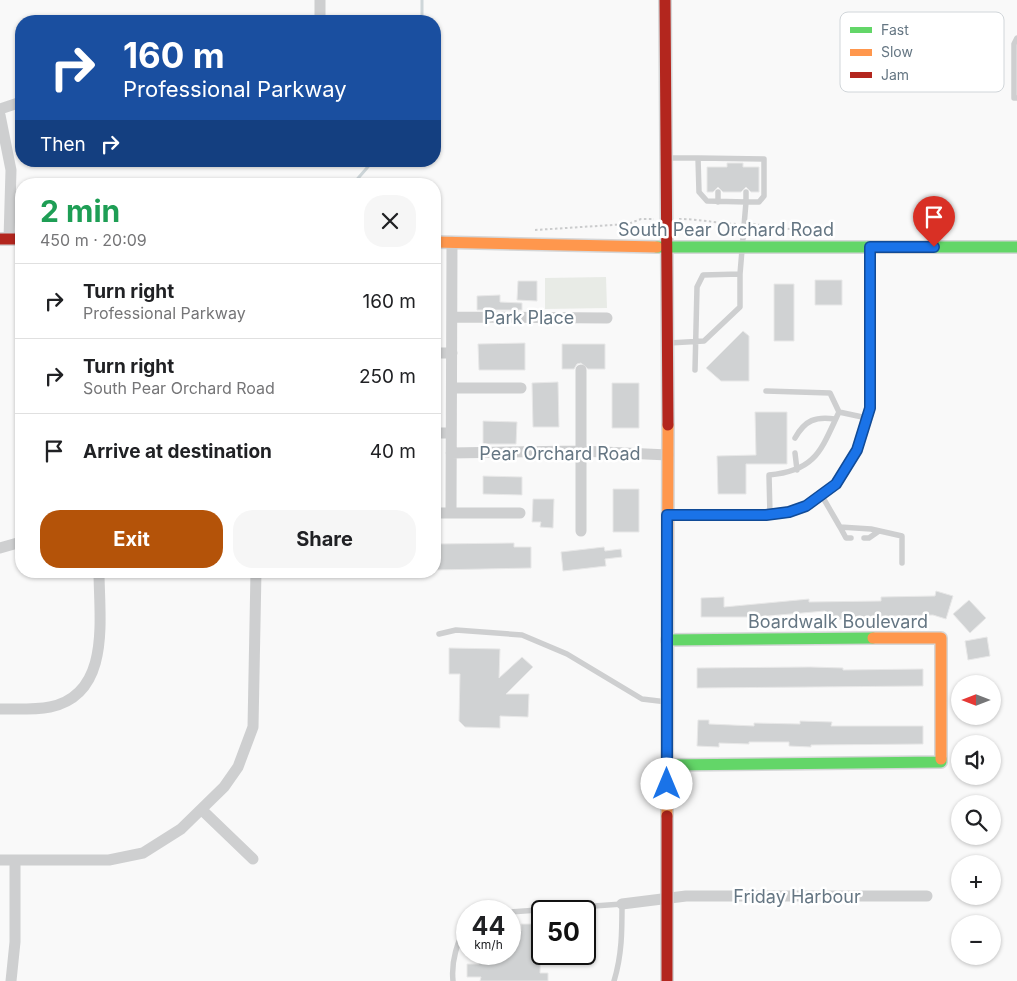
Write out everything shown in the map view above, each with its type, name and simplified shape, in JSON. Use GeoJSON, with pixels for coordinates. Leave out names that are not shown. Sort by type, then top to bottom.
{"type":"FeatureCollection","features":[{"type":"Feature","properties":{"kind":"street"},"geometry":{"type":"LineString","coordinates":[[320,0],[320,15]]}},
{"type":"Feature","properties":{"kind":"street"},"geometry":{"type":"LineString","coordinates":[[665,0],[668,454],[667,981]]}},
{"type":"Feature","properties":{"kind":"street"},"geometry":{"type":"LineString","coordinates":[[0,109],[15,104]]}},
{"type":"Feature","properties":{"kind":"street"},"geometry":{"type":"LineString","coordinates":[[0,115],[11,170],[5,239]]}},
{"type":"Feature","properties":{"kind":"street","name":"South Pear Orchard Road"},"geometry":{"type":"LineString","coordinates":[[441,242],[666,247],[1017,247]]}},
{"type":"Feature","properties":{"kind":"street"},"geometry":{"type":"LineString","coordinates":[[451,513],[452,242]]}},
{"type":"Feature","properties":{"kind":"street"},"geometry":{"type":"LineString","coordinates":[[667,515],[770,515],[789,512],[806,506],[836,484],[857,450],[870,408],[870,247]]}},
{"type":"Feature","properties":{"kind":"street","name":"Park Place"},"geometry":{"type":"LineString","coordinates":[[452,317],[606,318]]}},
{"type":"Feature","properties":{"kind":"street"},"geometry":{"type":"LineString","coordinates":[[441,353],[452,353]]}},
{"type":"Feature","properties":{"kind":"street"},"geometry":{"type":"LineString","coordinates":[[581,370],[581,531]]}},
{"type":"Feature","properties":{"kind":"street"},"geometry":{"type":"LineString","coordinates":[[452,388],[521,388]]}},
{"type":"Feature","properties":{"kind":"street"},"geometry":{"type":"LineString","coordinates":[[441,432],[452,433]]}},
{"type":"Feature","properties":{"kind":"street","name":"Pear Orchard Road"},"geometry":{"type":"LineString","coordinates":[[452,453],[581,451],[668,454]]}},
{"type":"Feature","properties":{"kind":"street"},"geometry":{"type":"LineString","coordinates":[[441,513],[520,513]]}},
{"type":"Feature","properties":{"kind":"street"},"geometry":{"type":"LineString","coordinates":[[0,548],[15,544]]}},
{"type":"Feature","properties":{"kind":"street"},"geometry":{"type":"LineString","coordinates":[[0,709],[38,709],[64,702],[73,696],[90,678],[99,649],[99,578]]}},
{"type":"Feature","properties":{"kind":"street"},"geometry":{"type":"LineString","coordinates":[[0,860],[125,858],[143,853],[161,843],[202,810],[238,768],[253,727],[256,578]]}},
{"type":"Feature","properties":{"kind":"street","name":"Boardwalk Boulevard"},"geometry":{"type":"LineString","coordinates":[[667,640],[941,638],[941,762],[667,765]]}},
{"type":"Feature","properties":{"kind":"street"},"geometry":{"type":"LineString","coordinates":[[202,810],[253,859]]}},
{"type":"Feature","properties":{"kind":"street"},"geometry":{"type":"LineString","coordinates":[[11,981],[15,942],[15,860]]}},
{"type":"Feature","properties":{"kind":"street","name":"Friday Harbour"},"geometry":{"type":"LineString","coordinates":[[622,904],[686,896],[927,896]]}},
{"type":"Feature","properties":{"kind":"lane"},"geometry":{"type":"LineString","coordinates":[[1017,38],[1014,44],[1014,98],[1017,98]]}},
{"type":"Feature","properties":{"kind":"lane"},"geometry":{"type":"LineString","coordinates":[[666,158],[698,158],[718,158],[764,159],[764,196],[759,202],[707,201],[699,192],[698,158]]}},
{"type":"Feature","properties":{"kind":"lane"},"geometry":{"type":"LineString","coordinates":[[718,158],[718,167]]}},
{"type":"Feature","properties":{"kind":"lane"},"geometry":{"type":"LineString","coordinates":[[747,159],[747,167]]}},
{"type":"Feature","properties":{"kind":"lane"},"geometry":{"type":"LineString","coordinates":[[718,192],[718,202]]}},
{"type":"Feature","properties":{"kind":"lane"},"geometry":{"type":"LineString","coordinates":[[667,344],[704,341],[740,307],[740,274],[746,224],[746,192]]}},
{"type":"Feature","properties":{"kind":"lane"},"geometry":{"type":"LineString","coordinates":[[696,370],[697,287],[703,275],[717,277],[740,274]]}},
{"type":"Feature","properties":{"kind":"lane"},"geometry":{"type":"LineString","coordinates":[[717,320],[717,329]]}},
{"type":"Feature","properties":{"kind":"lane"},"geometry":{"type":"LineString","coordinates":[[766,391],[830,392],[839,412]]}},
{"type":"Feature","properties":{"kind":"lane"},"geometry":{"type":"LineString","coordinates":[[839,412],[868,418]]}},
{"type":"Feature","properties":{"kind":"lane"},"geometry":{"type":"LineString","coordinates":[[770,515],[769,475],[789,474],[817,456],[839,412]]}},
{"type":"Feature","properties":{"kind":"lane"},"geometry":{"type":"LineString","coordinates":[[795,438],[802,425],[809,421],[823,417],[836,418]]}},
{"type":"Feature","properties":{"kind":"lane"},"geometry":{"type":"LineString","coordinates":[[795,452],[797,470]]}},
{"type":"Feature","properties":{"kind":"lane"},"geometry":{"type":"LineString","coordinates":[[822,496],[846,538],[851,538]]}},
{"type":"Feature","properties":{"kind":"lane"},"geometry":{"type":"LineString","coordinates":[[840,528],[879,531],[902,536],[902,563]]}},
{"type":"Feature","properties":{"kind":"lane"},"geometry":{"type":"LineString","coordinates":[[864,538],[869,538],[879,531]]}},
{"type":"Feature","properties":{"kind":"lane"},"geometry":{"type":"LineString","coordinates":[[439,634],[456,630],[522,635],[566,654],[642,699],[667,702]]}},
{"type":"Feature","properties":{"kind":"lane"},"geometry":{"type":"LineString","coordinates":[[521,911],[622,904],[622,936],[619,965],[614,981]]}},
{"type":"Feature","properties":{"kind":"lane"},"geometry":{"type":"LineString","coordinates":[[453,981],[456,950]]}},
{"type":"Feature","properties":{"kind":"path"},"geometry":{"type":"LineString","coordinates":[[529,231],[628,224],[641,219],[702,219],[715,223],[770,225],[821,233]]}},
{"type":"Feature","properties":{"kind":"shaded area"},"geometry":{"type":"Polygon","coordinates":[[[606,277],[607,308],[545,309],[545,278],[606,277]]]}},
{"type":"Feature","properties":{"kind":"building"},"geometry":{"type":"Polygon","coordinates":[[[727,163],[743,163],[743,167],[759,167],[759,192],[751,192],[746,187],[741,192],[723,192],[718,187],[713,192],[707,192],[707,167],[727,167],[727,163]]]}},
{"type":"Feature","properties":{"kind":"building"},"geometry":{"type":"Polygon","coordinates":[[[815,280],[842,280],[842,305],[815,305],[815,280]]]}},
{"type":"Feature","properties":{"kind":"building"},"geometry":{"type":"Polygon","coordinates":[[[518,281],[537,281],[537,301],[517,300],[518,281]]]}},
{"type":"Feature","properties":{"kind":"building"},"geometry":{"type":"Polygon","coordinates":[[[774,284],[794,284],[794,341],[774,341],[774,284]]]}},
{"type":"Feature","properties":{"kind":"building"},"geometry":{"type":"Polygon","coordinates":[[[500,295],[500,302],[522,303],[522,310],[477,310],[477,296],[500,295]]]}},
{"type":"Feature","properties":{"kind":"building"},"geometry":{"type":"Polygon","coordinates":[[[743,331],[749,336],[749,381],[721,381],[706,368],[743,331]]]}},
{"type":"Feature","properties":{"kind":"building"},"geometry":{"type":"Polygon","coordinates":[[[525,343],[525,370],[479,370],[478,344],[525,343]]]}},
{"type":"Feature","properties":{"kind":"building"},"geometry":{"type":"Polygon","coordinates":[[[562,344],[605,344],[605,369],[588,369],[581,363],[577,364],[574,369],[562,369],[562,344]]]}},
{"type":"Feature","properties":{"kind":"building"},"geometry":{"type":"Polygon","coordinates":[[[558,382],[559,427],[533,427],[532,383],[558,382]]]}},
{"type":"Feature","properties":{"kind":"building"},"geometry":{"type":"Polygon","coordinates":[[[612,383],[639,383],[639,428],[612,428],[612,383]]]}},
{"type":"Feature","properties":{"kind":"building"},"geometry":{"type":"Polygon","coordinates":[[[755,412],[787,412],[787,464],[746,464],[746,494],[718,494],[717,456],[756,455],[755,412]]]}},
{"type":"Feature","properties":{"kind":"building"},"geometry":{"type":"Polygon","coordinates":[[[483,421],[517,422],[516,444],[483,444],[483,421]]]}},
{"type":"Feature","properties":{"kind":"building"},"geometry":{"type":"Polygon","coordinates":[[[483,476],[522,477],[522,495],[483,494],[483,476]]]}},
{"type":"Feature","properties":{"kind":"building"},"geometry":{"type":"Polygon","coordinates":[[[613,489],[639,489],[639,532],[613,532],[613,489]]]}},
{"type":"Feature","properties":{"kind":"building"},"geometry":{"type":"Polygon","coordinates":[[[533,499],[554,499],[553,528],[540,527],[541,522],[532,522],[533,499]]]}},
{"type":"Feature","properties":{"kind":"building"},"geometry":{"type":"Polygon","coordinates":[[[514,543],[514,547],[531,547],[531,568],[441,570],[441,544],[514,543]]]}},
{"type":"Feature","properties":{"kind":"building"},"geometry":{"type":"Polygon","coordinates":[[[604,547],[605,551],[621,549],[622,557],[605,559],[606,566],[563,571],[561,552],[604,547]]]}},
{"type":"Feature","properties":{"kind":"building"},"geometry":{"type":"Polygon","coordinates":[[[936,591],[953,596],[946,619],[933,615],[850,617],[850,619],[825,620],[825,611],[757,617],[701,617],[701,598],[724,597],[724,607],[809,599],[809,602],[881,601],[881,597],[935,596],[936,591]]]}},
{"type":"Feature","properties":{"kind":"building"},"geometry":{"type":"Polygon","coordinates":[[[969,600],[986,618],[970,633],[953,614],[969,600]]]}},
{"type":"Feature","properties":{"kind":"building"},"geometry":{"type":"Polygon","coordinates":[[[987,637],[990,656],[968,660],[965,641],[987,637]]]}},
{"type":"Feature","properties":{"kind":"building"},"geometry":{"type":"Polygon","coordinates":[[[449,648],[500,649],[499,678],[522,657],[533,667],[506,694],[529,694],[528,717],[500,716],[500,728],[465,727],[459,721],[460,674],[449,674],[449,648]]]}},
{"type":"Feature","properties":{"kind":"building"},"geometry":{"type":"Polygon","coordinates":[[[697,668],[843,668],[843,670],[923,669],[923,686],[697,688],[697,668]]]}},
{"type":"Feature","properties":{"kind":"building"},"geometry":{"type":"Polygon","coordinates":[[[698,720],[709,720],[709,724],[754,726],[754,723],[800,724],[800,721],[832,722],[831,726],[923,726],[923,744],[811,745],[811,747],[789,746],[789,742],[749,742],[749,744],[719,743],[719,747],[697,746],[698,720]]]}},
{"type":"Feature","properties":{"kind":"building"},"geometry":{"type":"Polygon","coordinates":[[[521,924],[531,924],[531,965],[540,965],[540,973],[548,973],[548,981],[480,981],[481,977],[467,977],[467,965],[521,965],[521,924]]]}},
{"type":"Feature","properties":{"kind":"waterway"},"geometry":{"type":"LineString","coordinates":[[422,0],[422,15]]}},
{"type":"Feature","properties":{"kind":"waterway"},"geometry":{"type":"LineString","coordinates":[[358,178],[368,167]]}},
{"type":"Feature","properties":{"kind":"traffic: fast"},"geometry":{"type":"LineString","coordinates":[[657,247],[1017,247]]}},
{"type":"Feature","properties":{"kind":"traffic: fast"},"geometry":{"type":"LineString","coordinates":[[667,640],[873,638]]}},
{"type":"Feature","properties":{"kind":"traffic: fast"},"geometry":{"type":"LineString","coordinates":[[667,765],[941,762],[941,759]]}},
{"type":"Feature","properties":{"kind":"traffic: slow"},"geometry":{"type":"LineString","coordinates":[[441,242],[657,247]]}},
{"type":"Feature","properties":{"kind":"traffic: slow"},"geometry":{"type":"LineString","coordinates":[[667,816],[668,425]]}},
{"type":"Feature","properties":{"kind":"traffic: slow"},"geometry":{"type":"LineString","coordinates":[[873,638],[941,638],[941,759]]}},
{"type":"Feature","properties":{"kind":"traffic: jam"},"geometry":{"type":"LineString","coordinates":[[665,0],[668,425]]}},
{"type":"Feature","properties":{"kind":"traffic: jam"},"geometry":{"type":"LineString","coordinates":[[0,239],[15,239]]}},
{"type":"Feature","properties":{"kind":"traffic: jam"},"geometry":{"type":"LineString","coordinates":[[667,816],[667,981]]}},
{"type":"Feature","properties":{"kind":"route"},"geometry":{"type":"LineString","coordinates":[[667,784],[667,515],[766,515],[789,512],[806,506],[836,484],[857,450],[870,408],[870,247],[934,247]]}}]}
